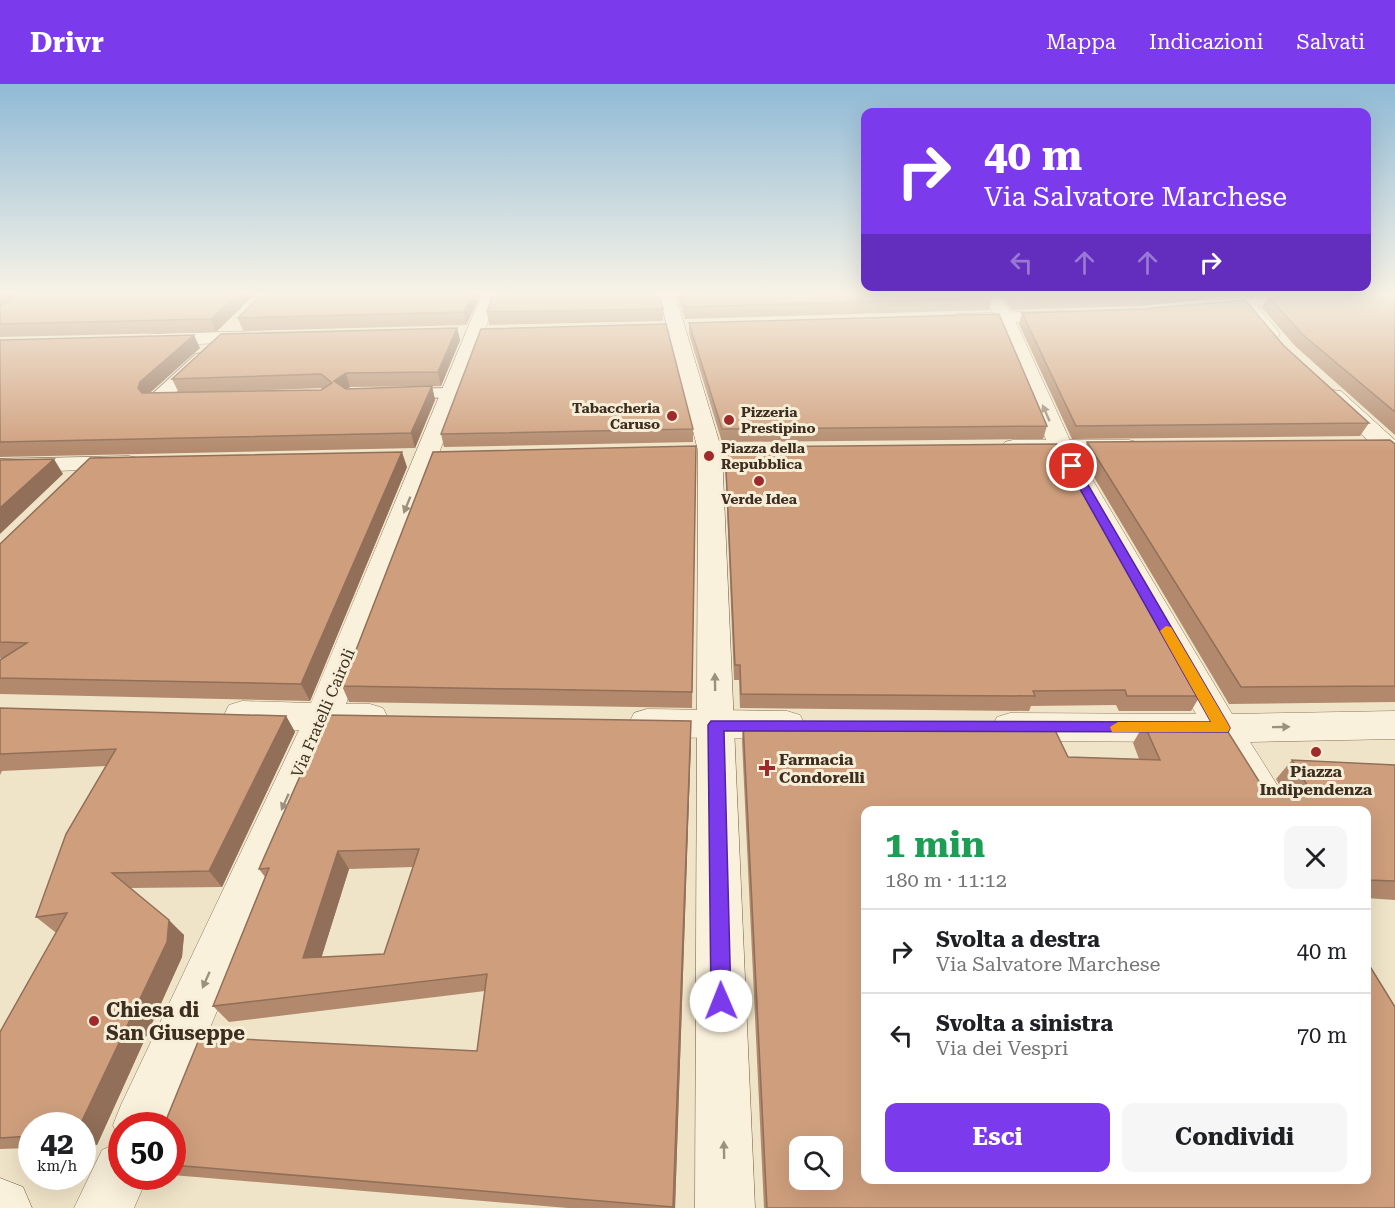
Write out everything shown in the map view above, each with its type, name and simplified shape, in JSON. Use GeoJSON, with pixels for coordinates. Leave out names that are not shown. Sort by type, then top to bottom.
{"type":"FeatureCollection","features":[{"type":"Feature","properties":{"kind":"street"},"geometry":{"type":"LineString","coordinates":[[180,400],[156,401],[214,346]]}},
{"type":"Feature","properties":{"kind":"street","name":"Via Fratelli Cairoli"},"geometry":{"type":"LineString","coordinates":[[147,1112],[323,717],[471,346]]}},
{"type":"Feature","properties":{"kind":"street"},"geometry":{"type":"LineString","coordinates":[[681,346],[704,427],[710,458],[725,1208]]}},
{"type":"Feature","properties":{"kind":"street"},"geometry":{"type":"LineString","coordinates":[[1016,346],[1061,447],[1222,728],[1271,806]]}},
{"type":"Feature","properties":{"kind":"street"},"geometry":{"type":"LineString","coordinates":[[1281,346],[1286,352]]}},
{"type":"Feature","properties":{"kind":"street"},"geometry":{"type":"LineString","coordinates":[[1319,383],[1392,448]]}},
{"type":"Feature","properties":{"kind":"street"},"geometry":{"type":"LineString","coordinates":[[373,395],[452,393]]}},
{"type":"Feature","properties":{"kind":"street"},"geometry":{"type":"LineString","coordinates":[[1349,445],[1392,448]]}},
{"type":"Feature","properties":{"kind":"street"},"geometry":{"type":"LineString","coordinates":[[991,448],[1150,446]]}},
{"type":"Feature","properties":{"kind":"street"},"geometry":{"type":"LineString","coordinates":[[0,466],[149,462]]}},
{"type":"Feature","properties":{"kind":"street"},"geometry":{"type":"LineString","coordinates":[[66,488],[91,464]]}},
{"type":"Feature","properties":{"kind":"street"},"geometry":{"type":"LineString","coordinates":[[204,714],[406,718]]}},
{"type":"Feature","properties":{"kind":"street"},"geometry":{"type":"LineString","coordinates":[[609,723],[822,725]]}},
{"type":"Feature","properties":{"kind":"street"},"geometry":{"type":"LineString","coordinates":[[974,726],[1222,728],[1395,725]]}},
{"type":"Feature","properties":{"kind":"street"},"geometry":{"type":"LineString","coordinates":[[104,1208],[113,1190]]}},
{"type":"Feature","properties":{"kind":"building"},"geometry":{"type":"Polygon","coordinates":[[[0,346],[181,346],[140,382],[138,388],[142,393],[321,390],[332,383],[321,374],[172,379],[207,346],[449,346],[438,372],[346,373],[334,381],[346,389],[432,386],[411,433],[0,442],[0,346]]]}},
{"type":"Feature","properties":{"kind":"building"},"geometry":{"type":"Polygon","coordinates":[[[474,346],[672,346],[693,429],[441,434],[474,346]]]}},
{"type":"Feature","properties":{"kind":"building"},"geometry":{"type":"Polygon","coordinates":[[[696,346],[1013,346],[1047,426],[722,429],[696,346]]]}},
{"type":"Feature","properties":{"kind":"building"},"geometry":{"type":"Polygon","coordinates":[[[1038,346],[1285,346],[1369,423],[1076,426],[1038,346]]]}},
{"type":"Feature","properties":{"kind":"building"},"geometry":{"type":"Polygon","coordinates":[[[1317,346],[1395,346],[1395,412],[1317,346]]]}},
{"type":"Feature","properties":{"kind":"building"},"geometry":{"type":"Polygon","coordinates":[[[1390,440],[1395,444],[1395,686],[1241,687],[1087,442],[1390,440]]]}},
{"type":"Feature","properties":{"kind":"building"},"geometry":{"type":"Polygon","coordinates":[[[1057,444],[1200,696],[1127,696],[1125,690],[1033,691],[1035,696],[741,694],[740,665],[735,665],[725,447],[1057,444]]]}},
{"type":"Feature","properties":{"kind":"building"},"geometry":{"type":"Polygon","coordinates":[[[696,446],[692,692],[342,686],[433,452],[696,446]]]}},
{"type":"Feature","properties":{"kind":"building"},"geometry":{"type":"Polygon","coordinates":[[[402,452],[301,684],[0,678],[0,660],[27,643],[0,642],[0,544],[90,458],[402,452]]]}},
{"type":"Feature","properties":{"kind":"building"},"geometry":{"type":"Polygon","coordinates":[[[54,459],[0,508],[0,460],[54,459]]]}},
{"type":"Feature","properties":{"kind":"building"},"geometry":{"type":"Polygon","coordinates":[[[0,708],[286,716],[209,871],[112,873],[169,920],[167,942],[86,1112],[18,1112],[18,1137],[0,1138],[0,1032],[67,913],[36,917],[66,834],[116,749],[0,754],[0,708]]]}},
{"type":"Feature","properties":{"kind":"building"},"geometry":{"type":"Polygon","coordinates":[[[327,715],[691,721],[673,1207],[186,1166],[186,1112],[169,1112],[200,1037],[477,1051],[487,974],[213,1006],[269,868],[259,869],[327,715]],[[419,849],[338,851],[303,958],[384,954],[419,849]]]}},
{"type":"Feature","properties":{"kind":"building"},"geometry":{"type":"Polygon","coordinates":[[[743,722],[1052,724],[1068,757],[1160,760],[1144,724],[1223,724],[1267,794],[1312,793],[1292,760],[1395,765],[1395,881],[1371,880],[1371,806],[861,806],[861,1184],[1371,1184],[1371,968],[1395,1007],[1395,1208],[767,1208],[743,722]]]}},
{"type":"Feature","properties":{"kind":"slow traffic"},"geometry":{"type":"LineString","coordinates":[[1118,727],[1222,728],[1166,631]]}},
{"type":"Feature","properties":{"kind":"place","name":"Tabaccheria Caruso"},"geometry":{"type":"Point","coordinates":[672,416]}},
{"type":"Feature","properties":{"kind":"place","name":"Pizzeria Prestipino"},"geometry":{"type":"Point","coordinates":[729,420]}},
{"type":"Feature","properties":{"kind":"place","name":"Piazza della Repubblica"},"geometry":{"type":"Point","coordinates":[709,456]}},
{"type":"Feature","properties":{"kind":"place","name":"Verde Idea"},"geometry":{"type":"Point","coordinates":[759,481]}},
{"type":"Feature","properties":{"kind":"place","name":"Piazza Indipendenza"},"geometry":{"type":"Point","coordinates":[1316,752]}},
{"type":"Feature","properties":{"kind":"place","name":"Farmacia Condorelli"},"geometry":{"type":"Point","coordinates":[767,768]}},
{"type":"Feature","properties":{"kind":"place","name":"Chiesa di San Giuseppe"},"geometry":{"type":"Point","coordinates":[94,1021]}},
{"type":"Feature","properties":{"kind":"route"},"geometry":{"type":"LineString","coordinates":[[721,1001],[716,725],[1222,728],[1072,466]]}}]}
